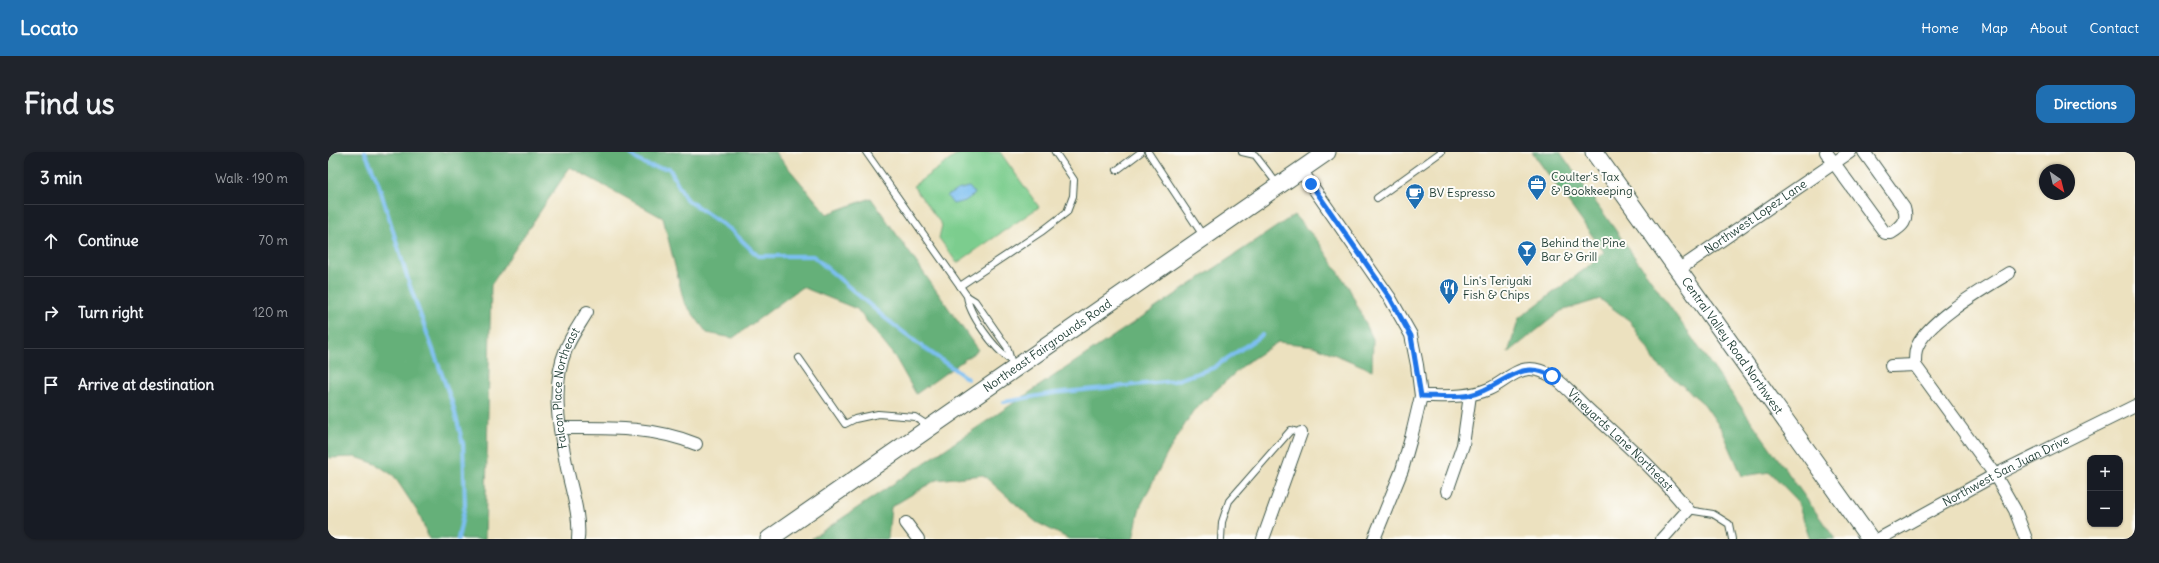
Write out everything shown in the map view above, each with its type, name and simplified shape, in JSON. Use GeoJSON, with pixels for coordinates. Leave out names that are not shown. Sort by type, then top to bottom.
{"type":"FeatureCollection","features":[{"type":"Feature","properties":{"kind":"main road","name":"Northeast Fairgrounds Road"},"geometry":{"type":"LineString","coordinates":[[768,539],[931,427],[1012,365],[1205,238],[1327,152]]}},
{"type":"Feature","properties":{"kind":"main road","name":"Central Valley Road Northwest"},"geometry":{"type":"LineString","coordinates":[[1594,152],[1870,539]]}},
{"type":"Feature","properties":{"kind":"street"},"geometry":{"type":"LineString","coordinates":[[1826,152],[1885,233],[1891,233],[1905,222],[1906,216],[1904,208],[1864,152]]}},
{"type":"Feature","properties":{"kind":"street","name":"Northwest Lopez Lane"},"geometry":{"type":"LineString","coordinates":[[1678,270],[1850,152]]}},
{"type":"Feature","properties":{"kind":"street"},"geometry":{"type":"LineString","coordinates":[[1301,170],[1390,298],[1411,336],[1421,396],[1402,470],[1374,539]]}},
{"type":"Feature","properties":{"kind":"street"},"geometry":{"type":"LineString","coordinates":[[2009,273],[1949,312],[1926,333],[1916,349],[1915,365],[1995,475],[2015,510],[2026,539]]}},
{"type":"Feature","properties":{"kind":"street","name":"Falcon Place Northeast"},"geometry":{"type":"LineString","coordinates":[[578,539],[579,527],[576,507],[560,428],[558,385],[565,350],[587,312]]}},
{"type":"Feature","properties":{"kind":"street"},"geometry":{"type":"LineString","coordinates":[[1891,366],[1915,365]]}},
{"type":"Feature","properties":{"kind":"street","name":"Vineyards Lane Northeast"},"geometry":{"type":"LineString","coordinates":[[1421,396],[1470,395],[1490,388],[1509,376],[1528,369],[1540,370],[1568,388],[1591,412],[1668,484],[1688,510]]}},
{"type":"Feature","properties":{"kind":"street"},"geometry":{"type":"LineString","coordinates":[[1446,491],[1463,446],[1470,395]]}},
{"type":"Feature","properties":{"kind":"street","name":"Northwest San Juan Drive"},"geometry":{"type":"LineString","coordinates":[[1879,539],[1995,475],[2135,406]]}},
{"type":"Feature","properties":{"kind":"street"},"geometry":{"type":"LineString","coordinates":[[560,428],[613,428],[642,430],[675,435],[696,444]]}},
{"type":"Feature","properties":{"kind":"street"},"geometry":{"type":"LineString","coordinates":[[1263,539],[1301,433]]}},
{"type":"Feature","properties":{"kind":"street"},"geometry":{"type":"LineString","coordinates":[[1662,539],[1688,510]]}},
{"type":"Feature","properties":{"kind":"street"},"geometry":{"type":"LineString","coordinates":[[906,523],[918,539]]}},
{"type":"Feature","properties":{"kind":"lane"},"geometry":{"type":"LineString","coordinates":[[866,152],[967,296],[975,301],[1007,347],[1012,365]]}},
{"type":"Feature","properties":{"kind":"lane"},"geometry":{"type":"LineString","coordinates":[[960,286],[1041,232],[1067,212],[1073,196],[1074,180],[1055,152]]}},
{"type":"Feature","properties":{"kind":"lane"},"geometry":{"type":"LineString","coordinates":[[1118,170],[1141,152]]}},
{"type":"Feature","properties":{"kind":"lane"},"geometry":{"type":"LineString","coordinates":[[1148,152],[1205,238]]}},
{"type":"Feature","properties":{"kind":"lane"},"geometry":{"type":"LineString","coordinates":[[1242,152],[1257,154],[1279,186]]}},
{"type":"Feature","properties":{"kind":"lane"},"geometry":{"type":"LineString","coordinates":[[1377,198],[1441,152]]}},
{"type":"Feature","properties":{"kind":"lane"},"geometry":{"type":"LineString","coordinates":[[799,358],[845,424],[855,419],[878,414],[915,417],[931,427]]}},
{"type":"Feature","properties":{"kind":"lane"},"geometry":{"type":"LineString","coordinates":[[1221,539],[1222,522],[1229,501],[1291,430],[1301,433]]}},
{"type":"Feature","properties":{"kind":"lane"},"geometry":{"type":"LineString","coordinates":[[1688,510],[1713,514],[1729,524],[1732,539]]}},
{"type":"Feature","properties":{"kind":"green space"},"geometry":{"type":"Polygon","coordinates":[[[328,152],[775,152],[827,214],[871,198],[978,350],[916,394],[895,357],[857,309],[802,287],[733,338],[707,333],[684,302],[663,218],[570,167],[491,285],[485,539],[429,539],[419,514],[394,476],[376,464],[356,457],[328,458],[328,152]]]}},
{"type":"Feature","properties":{"kind":"green space"},"geometry":{"type":"Polygon","coordinates":[[[961,152],[1000,152],[1039,207],[957,263],[939,238],[942,225],[913,186],[961,152]]]}},
{"type":"Feature","properties":{"kind":"green space"},"geometry":{"type":"Polygon","coordinates":[[[1532,152],[1560,152],[1835,539],[1810,539],[1797,500],[1770,472],[1742,476],[1722,430],[1704,404],[1657,364],[1630,321],[1600,299],[1561,311],[1508,353],[1519,318],[1585,269],[1604,252],[1532,152]]]}},
{"type":"Feature","properties":{"kind":"green space"},"geometry":{"type":"Polygon","coordinates":[[[1294,215],[1318,241],[1349,288],[1373,339],[1372,370],[1314,346],[1278,342],[1246,363],[1193,411],[1167,454],[1140,507],[1133,539],[1069,539],[1036,522],[983,475],[936,480],[891,507],[888,539],[811,539],[1294,215]]]}},
{"type":"Feature","properties":{"kind":"water"},"geometry":{"type":"Polygon","coordinates":[[[969,187],[975,194],[965,201],[953,204],[947,196],[957,190],[969,187]]]}},
{"type":"Feature","properties":{"kind":"waterway"},"geometry":{"type":"LineString","coordinates":[[365,152],[378,182],[410,286],[453,405],[463,444],[465,505],[458,539]]}},
{"type":"Feature","properties":{"kind":"waterway"},"geometry":{"type":"LineString","coordinates":[[629,152],[642,163],[669,168],[686,199],[731,230],[758,256],[813,256],[885,318],[968,379]]}},
{"type":"Feature","properties":{"kind":"waterway"},"geometry":{"type":"LineString","coordinates":[[1004,402],[1054,393],[1174,381],[1213,368],[1262,335]]}},
{"type":"Feature","properties":{"kind":"place","name":"Coulter's Tax & Bookkeeping"},"geometry":{"type":"Point","coordinates":[1537,201]}},
{"type":"Feature","properties":{"kind":"place","name":"BV Espresso"},"geometry":{"type":"Point","coordinates":[1415,210]}},
{"type":"Feature","properties":{"kind":"place","name":"Behind the Pine Bar & Grill"},"geometry":{"type":"Point","coordinates":[1527,267]}},
{"type":"Feature","properties":{"kind":"place","name":"Lin's Teriyaki Fish & Chips"},"geometry":{"type":"Point","coordinates":[1449,305]}},
{"type":"Feature","properties":{"kind":"route"},"geometry":{"type":"LineString","coordinates":[[1311,184],[1390,298],[1411,336],[1421,396],[1470,395],[1490,388],[1509,376],[1528,369],[1540,370],[1552,376]]}}]}
